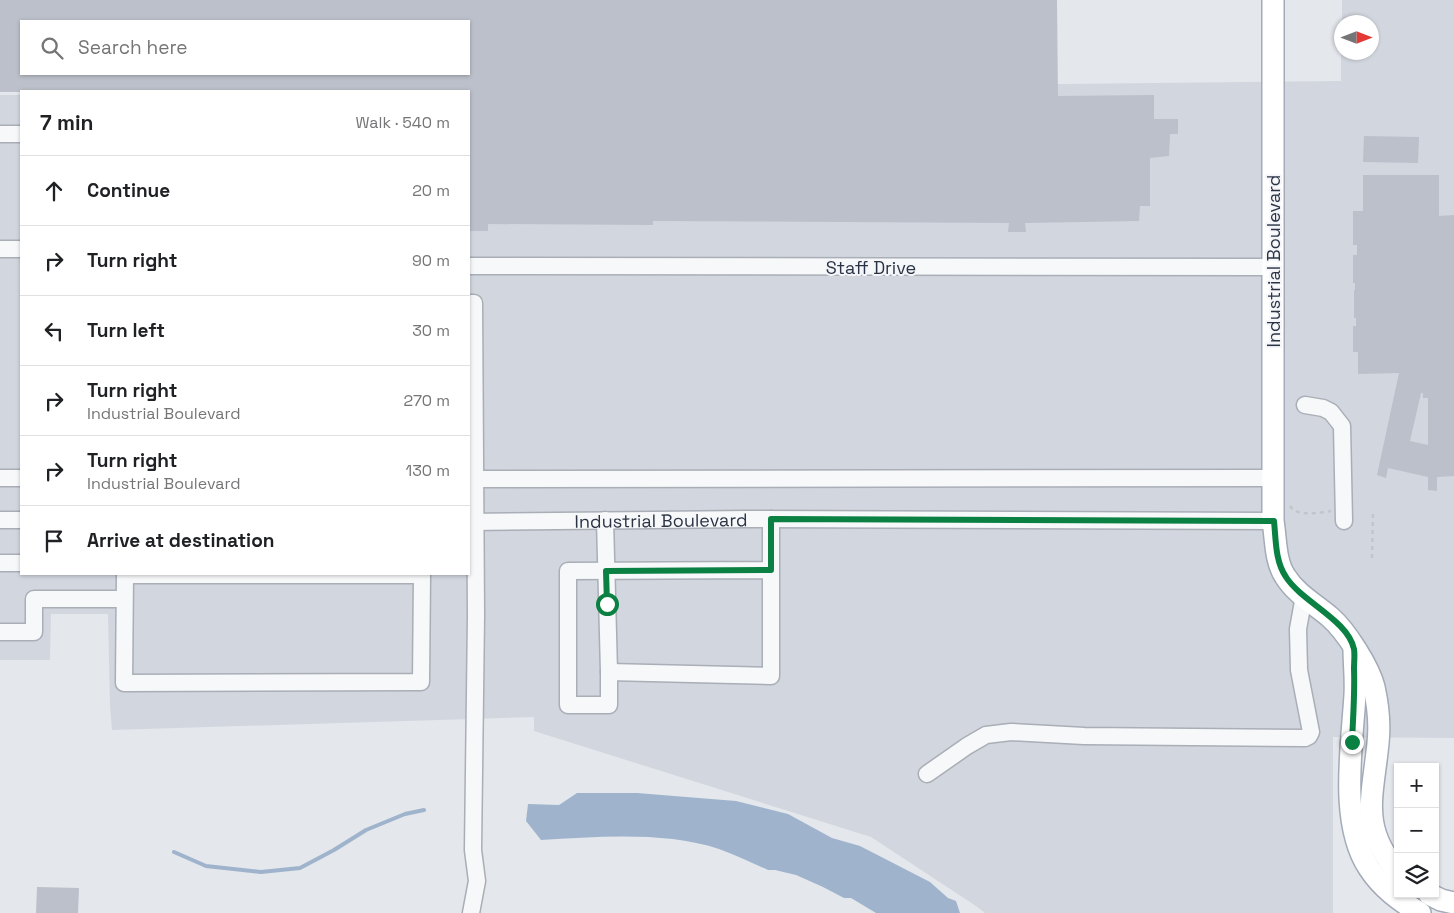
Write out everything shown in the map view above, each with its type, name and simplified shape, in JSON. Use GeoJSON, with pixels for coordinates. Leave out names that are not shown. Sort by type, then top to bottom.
{"type":"FeatureCollection","features":[{"type":"Feature","properties":{"kind":"main road","name":"Industrial Boulevard"},"geometry":{"type":"LineString","coordinates":[[1273,0],[1274,521],[1279,564],[1294,588],[1330,617],[1344,632],[1368,669],[1374,686],[1378,713],[1378,741],[1371,790],[1371,822],[1384,854],[1394,867]]}},
{"type":"Feature","properties":{"kind":"main road"},"geometry":{"type":"LineString","coordinates":[[1354,648],[1355,692],[1350,787],[1354,830],[1368,867],[1380,883],[1399,900],[1420,913]]}},
{"type":"Feature","properties":{"kind":"main road"},"geometry":{"type":"LineString","coordinates":[[1437,898],[1454,903]]}},
{"type":"Feature","properties":{"kind":"street"},"geometry":{"type":"LineString","coordinates":[[0,134],[20,134]]}},
{"type":"Feature","properties":{"kind":"street"},"geometry":{"type":"LineString","coordinates":[[0,248],[20,249]]}},
{"type":"Feature","properties":{"kind":"street","name":"Staff Drive"},"geometry":{"type":"LineString","coordinates":[[470,266],[1273,267]]}},
{"type":"Feature","properties":{"kind":"street"},"geometry":{"type":"LineString","coordinates":[[471,913],[477,872],[473,850],[476,616],[472,522],[478,479],[472,303]]}},
{"type":"Feature","properties":{"kind":"street"},"geometry":{"type":"LineString","coordinates":[[1305,405],[1323,408],[1332,412],[1342,426],[1344,516]]}},
{"type":"Feature","properties":{"kind":"street"},"geometry":{"type":"LineString","coordinates":[[0,478],[20,478]]}},
{"type":"Feature","properties":{"kind":"street"},"geometry":{"type":"LineString","coordinates":[[478,479],[1274,478]]}},
{"type":"Feature","properties":{"kind":"street"},"geometry":{"type":"LineString","coordinates":[[609,672],[771,676],[771,519]]}},
{"type":"Feature","properties":{"kind":"street","name":"Industrial Boulevard"},"geometry":{"type":"LineString","coordinates":[[472,522],[771,519],[1274,521]]}},
{"type":"Feature","properties":{"kind":"street"},"geometry":{"type":"LineString","coordinates":[[0,520],[20,520]]}},
{"type":"Feature","properties":{"kind":"street"},"geometry":{"type":"LineString","coordinates":[[605,520],[606,571],[609,672],[609,705],[568,705],[568,571],[606,571],[771,570]]}},
{"type":"Feature","properties":{"kind":"street"},"geometry":{"type":"LineString","coordinates":[[0,563],[20,563]]}},
{"type":"Feature","properties":{"kind":"street"},"geometry":{"type":"LineString","coordinates":[[125,575],[124,683],[421,682],[422,575]]}},
{"type":"Feature","properties":{"kind":"street"},"geometry":{"type":"LineString","coordinates":[[927,774],[986,736],[1011,732],[1084,736],[1305,738],[1312,732],[1299,670],[1298,629],[1304,596]]}},
{"type":"Feature","properties":{"kind":"street"},"geometry":{"type":"LineString","coordinates":[[0,632],[34,632],[34,599],[124,599]]}},
{"type":"Feature","properties":{"kind":"path"},"geometry":{"type":"LineString","coordinates":[[1292,510],[1298,513],[1344,516]]}},
{"type":"Feature","properties":{"kind":"path"},"geometry":{"type":"LineString","coordinates":[[1372,558],[1373,513]]}},
{"type":"Feature","properties":{"kind":"shaded area"},"geometry":{"type":"Polygon","coordinates":[[[1342,0],[1454,0],[1454,738],[1333,737],[1333,913],[985,913],[871,837],[534,731],[534,717],[112,730],[108,614],[51,614],[50,660],[0,660],[0,95],[20,95],[20,575],[470,575],[470,90],[1341,81],[1341,60],[1379,60],[1379,15],[1342,15],[1342,0]]]}},
{"type":"Feature","properties":{"kind":"water"},"geometry":{"type":"Polygon","coordinates":[[[577,793],[637,793],[736,801],[788,814],[832,838],[860,846],[930,882],[948,898],[956,901],[960,913],[876,913],[851,898],[844,898],[796,875],[768,870],[725,851],[698,843],[654,837],[541,840],[526,821],[528,804],[559,805],[577,793]]]}},
{"type":"Feature","properties":{"kind":"building"},"geometry":{"type":"Polygon","coordinates":[[[0,0],[1057,0],[1058,96],[1154,95],[1154,119],[1178,119],[1178,134],[1170,134],[1169,156],[1150,158],[1150,206],[1140,206],[1139,221],[1025,223],[1026,232],[1008,232],[1009,223],[653,221],[653,225],[488,224],[488,231],[470,231],[470,90],[20,90],[20,92],[0,92],[0,0]]]}},
{"type":"Feature","properties":{"kind":"building"},"geometry":{"type":"Polygon","coordinates":[[[1364,136],[1419,137],[1418,163],[1363,162],[1364,136]]]}},
{"type":"Feature","properties":{"kind":"building"},"geometry":{"type":"Polygon","coordinates":[[[1363,175],[1439,175],[1439,216],[1454,215],[1454,476],[1437,477],[1437,491],[1428,490],[1428,477],[1388,468],[1386,478],[1377,475],[1399,373],[1358,374],[1358,352],[1353,352],[1353,326],[1356,326],[1356,318],[1354,318],[1355,283],[1353,283],[1353,255],[1357,255],[1357,245],[1353,245],[1353,211],[1363,211],[1363,175]],[[1421,393],[1410,441],[1428,445],[1428,398],[1423,398],[1423,393],[1421,393]]]}},
{"type":"Feature","properties":{"kind":"building"},"geometry":{"type":"Polygon","coordinates":[[[37,887],[79,888],[78,913],[36,913],[37,887]]]}},
{"type":"Feature","properties":{"kind":"waterway"},"geometry":{"type":"LineString","coordinates":[[174,852],[206,866],[261,872],[300,868],[366,830],[405,814],[424,810]]}},
{"type":"Feature","properties":{"kind":"route"},"geometry":{"type":"LineString","coordinates":[[607,604],[606,571],[771,570],[771,519],[1274,521],[1279,564],[1285,576],[1294,588],[1330,617],[1344,632],[1354,648],[1355,692],[1352,742]]}}]}
